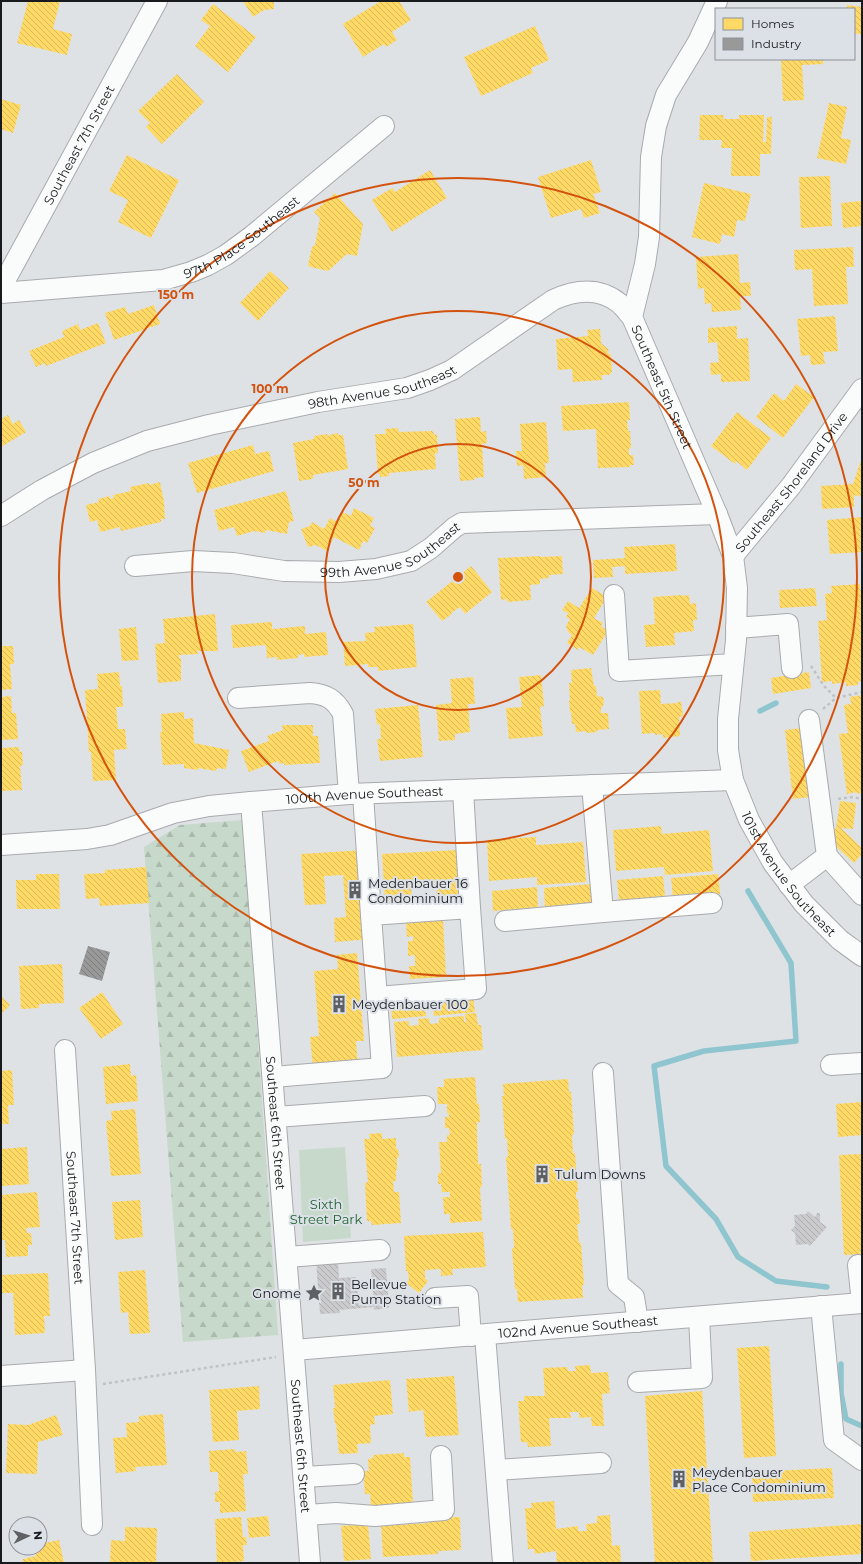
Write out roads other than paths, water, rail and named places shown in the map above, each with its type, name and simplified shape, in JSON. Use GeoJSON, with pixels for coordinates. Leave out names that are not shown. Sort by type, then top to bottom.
{"type":"FeatureCollection","features":[{"type":"Feature","properties":{"kind":"street","name":"Southeast 7th Street"},"geometry":{"type":"LineString","coordinates":[[1,288],[157,1]]}},
{"type":"Feature","properties":{"kind":"street","name":"Southeast 5th Street"},"geometry":{"type":"LineString","coordinates":[[717,1],[698,42],[666,95],[656,126],[650,157],[649,237],[645,264],[632,317],[717,514],[733,556],[737,588],[736,628],[728,719],[728,750],[733,780]]}},
{"type":"Feature","properties":{"kind":"street","name":"97th Place Southeast"},"geometry":{"type":"LineString","coordinates":[[1,292],[163,280],[202,267],[226,255],[252,236],[384,126]]}},
{"type":"Feature","properties":{"kind":"street","name":"98th Avenue Southeast"},"geometry":{"type":"LineString","coordinates":[[1,516],[42,490],[93,463],[147,441],[209,425],[318,402],[406,388],[430,380],[452,370],[553,300],[569,293],[599,293],[610,297],[620,304],[632,317]]}},
{"type":"Feature","properties":{"kind":"street","name":"Southeast Shoreland Drive"},"geometry":{"type":"LineString","coordinates":[[733,556],[791,486],[862,389]]}},
{"type":"Feature","properties":{"kind":"street","name":"99th Avenue Southeast"},"geometry":{"type":"LineString","coordinates":[[135,566],[193,560],[233,563],[284,571],[339,572],[376,569],[411,561],[430,548],[454,527],[462,523],[717,514]]}},
{"type":"Feature","properties":{"kind":"street"},"geometry":{"type":"LineString","coordinates":[[614,595],[619,671],[733,664]]}},
{"type":"Feature","properties":{"kind":"street"},"geometry":{"type":"LineString","coordinates":[[736,628],[788,624],[792,668]]}},
{"type":"Feature","properties":{"kind":"street"},"geometry":{"type":"LineString","coordinates":[[238,698],[310,693],[321,694],[330,698],[338,705],[343,714],[356,794],[371,915],[382,1068],[273,1077]]}},
{"type":"Feature","properties":{"kind":"street"},"geometry":{"type":"LineString","coordinates":[[809,720],[827,856],[862,895]]}},
{"type":"Feature","properties":{"kind":"street","name":"100th Avenue Southeast"},"geometry":{"type":"LineString","coordinates":[[1,845],[87,839],[110,835],[173,813],[209,806],[251,802],[356,794],[733,780]]}},
{"type":"Feature","properties":{"kind":"street","name":"101st Avenue Southeast"},"geometry":{"type":"LineString","coordinates":[[733,780],[749,820],[773,863],[804,904],[840,940],[862,956]]}},
{"type":"Feature","properties":{"kind":"street"},"geometry":{"type":"LineString","coordinates":[[592,785],[603,912]]}},
{"type":"Feature","properties":{"kind":"street"},"geometry":{"type":"LineString","coordinates":[[377,996],[476,989],[463,790]]}},
{"type":"Feature","properties":{"kind":"street","name":"Southeast 6th Street"},"geometry":{"type":"LineString","coordinates":[[251,802],[310,1563]]}},
{"type":"Feature","properties":{"kind":"street"},"geometry":{"type":"LineString","coordinates":[[790,885],[827,856]]}},
{"type":"Feature","properties":{"kind":"street"},"geometry":{"type":"LineString","coordinates":[[505,921],[712,903]]}},
{"type":"Feature","properties":{"kind":"street"},"geometry":{"type":"LineString","coordinates":[[371,915],[470,908]]}},
{"type":"Feature","properties":{"kind":"street","name":"Southeast 7th Street"},"geometry":{"type":"LineString","coordinates":[[65,1050],[85,1378],[92,1525]]}},
{"type":"Feature","properties":{"kind":"street"},"geometry":{"type":"LineString","coordinates":[[831,1065],[862,1063]]}},
{"type":"Feature","properties":{"kind":"street"},"geometry":{"type":"LineString","coordinates":[[603,1073],[618,1284],[634,1296],[638,1322]]}},
{"type":"Feature","properties":{"kind":"street"},"geometry":{"type":"LineString","coordinates":[[276,1117],[425,1106]]}},
{"type":"Feature","properties":{"kind":"street"},"geometry":{"type":"LineString","coordinates":[[287,1257],[380,1250]]}},
{"type":"Feature","properties":{"kind":"street"},"geometry":{"type":"LineString","coordinates":[[858,1265],[862,1303]]}},
{"type":"Feature","properties":{"kind":"street"},"geometry":{"type":"LineString","coordinates":[[435,1298],[468,1296],[478,1335],[496,1470],[503,1563]]}},
{"type":"Feature","properties":{"kind":"street","name":"102nd Avenue Southeast"},"geometry":{"type":"LineString","coordinates":[[294,1352],[862,1303]]}},
{"type":"Feature","properties":{"kind":"street"},"geometry":{"type":"LineString","coordinates":[[821,1306],[834,1440],[862,1460]]}},
{"type":"Feature","properties":{"kind":"street"},"geometry":{"type":"LineString","coordinates":[[638,1382],[702,1378],[699,1317]]}},
{"type":"Feature","properties":{"kind":"street"},"geometry":{"type":"LineString","coordinates":[[1,1376],[85,1378]]}},
{"type":"Feature","properties":{"kind":"street"},"geometry":{"type":"LineString","coordinates":[[306,1515],[336,1513],[374,1516],[444,1510],[441,1456]]}},
{"type":"Feature","properties":{"kind":"street"},"geometry":{"type":"LineString","coordinates":[[496,1470],[601,1463]]}},
{"type":"Feature","properties":{"kind":"street"},"geometry":{"type":"LineString","coordinates":[[304,1477],[354,1474]]}},
{"type":"Feature","properties":{"kind":"waterway"},"geometry":{"type":"LineString","coordinates":[[760,711],[776,703]]}},
{"type":"Feature","properties":{"kind":"waterway"},"geometry":{"type":"LineString","coordinates":[[748,891],[791,963],[796,1041],[704,1051],[654,1066],[666,1166],[716,1219],[738,1257],[776,1281],[827,1287]]}},
{"type":"Feature","properties":{"kind":"waterway"},"geometry":{"type":"LineString","coordinates":[[841,1364],[841,1393],[846,1419],[862,1426]]}},
{"type":"Feature","properties":{"kind":"place","name":"Medenbauer 16 Condominium"},"geometry":{"type":"Point","coordinates":[355,890]}},
{"type":"Feature","properties":{"kind":"place","name":"Meydenbauer 100"},"geometry":{"type":"Point","coordinates":[339,1004]}},
{"type":"Feature","properties":{"kind":"place","name":"Tulum Downs"},"geometry":{"type":"Point","coordinates":[542,1174]}},
{"type":"Feature","properties":{"kind":"place","name":"Bellevue Pump Station"},"geometry":{"type":"Point","coordinates":[338,1291]}},
{"type":"Feature","properties":{"kind":"place","name":"Gnome"},"geometry":{"type":"Point","coordinates":[314,1293]}},
{"type":"Feature","properties":{"kind":"place","name":"Meydenbauer Place Condominium"},"geometry":{"type":"Point","coordinates":[679,1479]}},
{"type":"Feature","properties":{"kind":"park label","name":"Sixth Street Park"},"geometry":{"type":"Point","coordinates":[326,1212]}}]}
